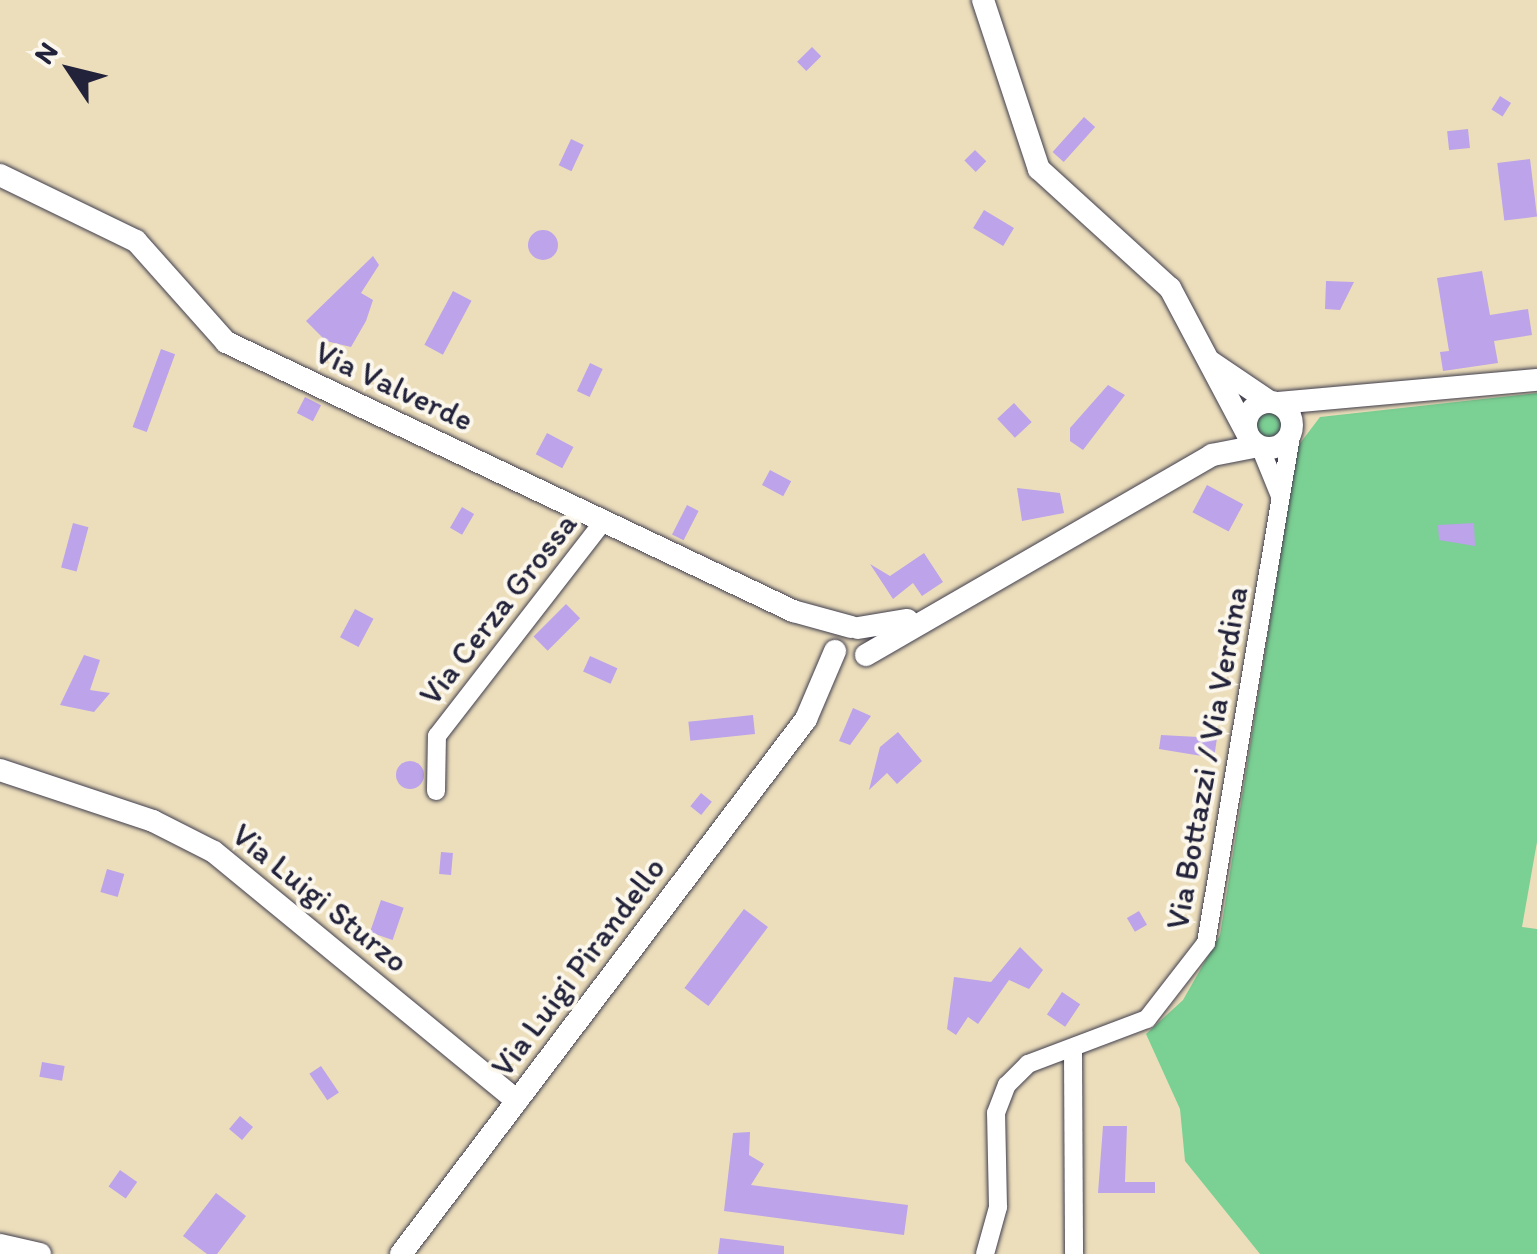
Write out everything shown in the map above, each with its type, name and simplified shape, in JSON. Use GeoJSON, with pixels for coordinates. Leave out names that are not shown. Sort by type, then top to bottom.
{"type":"FeatureCollection","features":[{"type":"Feature","properties":{"kind":"street"},"geometry":{"type":"LineString","coordinates":[[983,0],[1039,168],[1161,278],[1201,353],[1258,425],[1277,473],[1281,516]]}},
{"type":"Feature","properties":{"kind":"street","name":"Via Valverde"},"geometry":{"type":"LineString","coordinates":[[0,175],[136,241],[226,342],[793,611]]}},
{"type":"Feature","properties":{"kind":"street"},"geometry":{"type":"LineString","coordinates":[[1201,353],[1258,425],[1291,434],[1340,401]]}},
{"type":"Feature","properties":{"kind":"street"},"geometry":{"type":"LineString","coordinates":[[806,719],[865,656],[934,611],[1212,456],[1258,425],[1340,401],[1537,380]]}},
{"type":"Feature","properties":{"kind":"street"},"geometry":{"type":"LineString","coordinates":[[1258,425],[1291,434]]}},
{"type":"Feature","properties":{"kind":"street","name":"Via Bottazzi / Via Verdina"},"geometry":{"type":"LineString","coordinates":[[985,1254],[998,1207],[1000,1098],[1028,1064],[1073,1052],[1147,1019],[1206,944],[1281,516],[1291,434]]}},
{"type":"Feature","properties":{"kind":"street","name":"Via Cerza Grossa"},"geometry":{"type":"LineString","coordinates":[[436,791],[437,736],[604,521]]}},
{"type":"Feature","properties":{"kind":"street"},"geometry":{"type":"LineString","coordinates":[[793,611],[855,628],[934,611]]}},
{"type":"Feature","properties":{"kind":"street"},"geometry":{"type":"LineString","coordinates":[[793,611],[844,661],[865,656]]}},
{"type":"Feature","properties":{"kind":"street"},"geometry":{"type":"LineString","coordinates":[[806,719],[834,648],[855,628]]}},
{"type":"Feature","properties":{"kind":"street"},"geometry":{"type":"LineString","coordinates":[[855,628],[865,656]]}},
{"type":"Feature","properties":{"kind":"street","name":"Via Luigi Pirandello"},"geometry":{"type":"LineString","coordinates":[[402,1254],[806,719]]}},
{"type":"Feature","properties":{"kind":"street","name":"Via Luigi Sturzo"},"geometry":{"type":"LineString","coordinates":[[0,770],[152,821],[214,852],[517,1101]]}},
{"type":"Feature","properties":{"kind":"street"},"geometry":{"type":"LineString","coordinates":[[1073,1052],[1074,1254]]}},
{"type":"Feature","properties":{"kind":"street"},"geometry":{"type":"LineString","coordinates":[[0,1245],[40,1254]]}},
{"type":"Feature","properties":{"kind":"green space"},"geometry":{"type":"Polygon","coordinates":[[[1537,393],[1537,842],[1522,927],[1537,929],[1537,1254],[1260,1254],[1185,1161],[1180,1109],[1146,1034],[1183,1000],[1220,935],[1298,446],[1320,417],[1537,393]]]}},
{"type":"Feature","properties":{"kind":"green space"},"geometry":{"type":"Polygon","coordinates":[[[1269,413],[1281,425],[1269,437],[1257,425],[1269,413]]]}},
{"type":"Feature","properties":{"kind":"building"},"geometry":{"type":"Polygon","coordinates":[[[812,47],[821,56],[806,71],[797,62],[812,47]]]}},
{"type":"Feature","properties":{"kind":"building"},"geometry":{"type":"Polygon","coordinates":[[[1500,96],[1511,103],[1503,116],[1492,110],[1500,96]]]}},
{"type":"Feature","properties":{"kind":"building"},"geometry":{"type":"Polygon","coordinates":[[[1084,117],[1095,127],[1064,162],[1053,152],[1084,117]]]}},
{"type":"Feature","properties":{"kind":"building"},"geometry":{"type":"Polygon","coordinates":[[[1468,129],[1470,148],[1449,150],[1447,131],[1468,129]]]}},
{"type":"Feature","properties":{"kind":"building"},"geometry":{"type":"Polygon","coordinates":[[[571,139],[584,145],[571,171],[559,165],[571,139]]]}},
{"type":"Feature","properties":{"kind":"building"},"geometry":{"type":"Polygon","coordinates":[[[975,150],[986,161],[976,172],[964,161],[975,150]]]}},
{"type":"Feature","properties":{"kind":"building"},"geometry":{"type":"Polygon","coordinates":[[[1530,159],[1537,217],[1504,221],[1497,163],[1530,159]]]}},
{"type":"Feature","properties":{"kind":"building"},"geometry":{"type":"Polygon","coordinates":[[[984,210],[1014,228],[1003,246],[973,228],[984,210]]]}},
{"type":"Feature","properties":{"kind":"building"},"geometry":{"type":"Polygon","coordinates":[[[543,230],[554,234],[558,245],[554,256],[543,260],[532,256],[528,245],[532,234],[543,230]]]}},
{"type":"Feature","properties":{"kind":"building"},"geometry":{"type":"Polygon","coordinates":[[[373,256],[379,265],[361,293],[373,300],[366,321],[351,347],[326,341],[306,321],[373,256]]]}},
{"type":"Feature","properties":{"kind":"building"},"geometry":{"type":"Polygon","coordinates":[[[1482,271],[1490,315],[1528,309],[1532,335],[1494,341],[1498,363],[1443,371],[1440,352],[1449,351],[1437,278],[1482,271]]]}},
{"type":"Feature","properties":{"kind":"building"},"geometry":{"type":"Polygon","coordinates":[[[1326,281],[1354,282],[1340,310],[1325,309],[1326,281]]]}},
{"type":"Feature","properties":{"kind":"building"},"geometry":{"type":"Polygon","coordinates":[[[453,291],[472,301],[443,355],[424,345],[453,291]]]}},
{"type":"Feature","properties":{"kind":"building"},"geometry":{"type":"Polygon","coordinates":[[[161,349],[175,354],[147,432],[133,427],[161,349]]]}},
{"type":"Feature","properties":{"kind":"building"},"geometry":{"type":"Polygon","coordinates":[[[590,363],[603,369],[590,397],[577,391],[590,363]]]}},
{"type":"Feature","properties":{"kind":"building"},"geometry":{"type":"Polygon","coordinates":[[[1108,385],[1125,395],[1083,450],[1070,441],[1070,428],[1108,385]]]}},
{"type":"Feature","properties":{"kind":"building"},"geometry":{"type":"Polygon","coordinates":[[[305,397],[321,405],[313,421],[297,413],[305,397]]]}},
{"type":"Feature","properties":{"kind":"building"},"geometry":{"type":"Polygon","coordinates":[[[1014,403],[1032,422],[1015,438],[997,419],[1014,403]]]}},
{"type":"Feature","properties":{"kind":"building"},"geometry":{"type":"Polygon","coordinates":[[[547,433],[573,447],[562,468],[536,454],[547,433]]]}},
{"type":"Feature","properties":{"kind":"building"},"geometry":{"type":"Polygon","coordinates":[[[770,470],[791,481],[783,496],[762,485],[770,470]]]}},
{"type":"Feature","properties":{"kind":"building"},"geometry":{"type":"Polygon","coordinates":[[[1207,485],[1243,504],[1229,532],[1192,512],[1207,485]]]}},
{"type":"Feature","properties":{"kind":"building"},"geometry":{"type":"Polygon","coordinates":[[[1017,488],[1060,493],[1064,513],[1022,521],[1017,488]]]}},
{"type":"Feature","properties":{"kind":"building"},"geometry":{"type":"Polygon","coordinates":[[[687,505],[699,511],[684,540],[672,534],[687,505]]]}},
{"type":"Feature","properties":{"kind":"building"},"geometry":{"type":"Polygon","coordinates":[[[462,507],[474,514],[462,535],[450,528],[462,507]]]}},
{"type":"Feature","properties":{"kind":"building"},"geometry":{"type":"Polygon","coordinates":[[[73,523],[88,527],[77,572],[61,567],[73,523]]]}},
{"type":"Feature","properties":{"kind":"building"},"geometry":{"type":"Polygon","coordinates":[[[1474,523],[1475,546],[1439,540],[1438,525],[1474,523]]]}},
{"type":"Feature","properties":{"kind":"building"},"geometry":{"type":"Polygon","coordinates":[[[924,553],[943,582],[922,596],[913,583],[893,599],[870,564],[890,576],[924,553]]]}},
{"type":"Feature","properties":{"kind":"building"},"geometry":{"type":"Polygon","coordinates":[[[566,604],[580,618],[548,651],[533,637],[566,604]]]}},
{"type":"Feature","properties":{"kind":"building"},"geometry":{"type":"Polygon","coordinates":[[[355,609],[374,619],[359,647],[340,637],[355,609]]]}},
{"type":"Feature","properties":{"kind":"building"},"geometry":{"type":"Polygon","coordinates":[[[84,655],[100,660],[90,690],[110,693],[94,712],[60,705],[84,655]]]}},
{"type":"Feature","properties":{"kind":"building"},"geometry":{"type":"Polygon","coordinates":[[[590,656],[617,668],[610,684],[583,672],[590,656]]]}},
{"type":"Feature","properties":{"kind":"building"},"geometry":{"type":"Polygon","coordinates":[[[853,708],[871,716],[850,745],[839,741],[853,708]]]}},
{"type":"Feature","properties":{"kind":"building"},"geometry":{"type":"Polygon","coordinates":[[[753,715],[755,734],[690,741],[688,722],[753,715]]]}},
{"type":"Feature","properties":{"kind":"building"},"geometry":{"type":"Polygon","coordinates":[[[898,732],[922,761],[897,784],[887,773],[869,790],[880,747],[898,732]]]}},
{"type":"Feature","properties":{"kind":"building"},"geometry":{"type":"Polygon","coordinates":[[[1161,735],[1217,738],[1214,758],[1159,749],[1161,735]]]}},
{"type":"Feature","properties":{"kind":"building"},"geometry":{"type":"Polygon","coordinates":[[[410,761],[420,765],[424,775],[420,785],[410,789],[400,785],[396,775],[400,765],[410,761]]]}},
{"type":"Feature","properties":{"kind":"building"},"geometry":{"type":"Polygon","coordinates":[[[701,793],[712,802],[701,815],[690,806],[701,793]]]}},
{"type":"Feature","properties":{"kind":"building"},"geometry":{"type":"Polygon","coordinates":[[[441,852],[453,853],[451,875],[439,874],[441,852]]]}},
{"type":"Feature","properties":{"kind":"building"},"geometry":{"type":"Polygon","coordinates":[[[107,869],[124,874],[118,897],[100,892],[107,869]]]}},
{"type":"Feature","properties":{"kind":"building"},"geometry":{"type":"Polygon","coordinates":[[[381,900],[404,908],[393,940],[370,932],[381,900]]]}},
{"type":"Feature","properties":{"kind":"building"},"geometry":{"type":"Polygon","coordinates":[[[744,909],[768,927],[708,1006],[684,988],[744,909]]]}},
{"type":"Feature","properties":{"kind":"building"},"geometry":{"type":"Polygon","coordinates":[[[1139,911],[1147,925],[1135,932],[1127,918],[1139,911]]]}},
{"type":"Feature","properties":{"kind":"building"},"geometry":{"type":"Polygon","coordinates":[[[1020,947],[1043,970],[1029,989],[1009,980],[978,1024],[968,1017],[956,1035],[947,1029],[954,977],[991,982],[1020,947]]]}},
{"type":"Feature","properties":{"kind":"building"},"geometry":{"type":"Polygon","coordinates":[[[1062,992],[1080,1004],[1065,1027],[1047,1014],[1062,992]]]}},
{"type":"Feature","properties":{"kind":"building"},"geometry":{"type":"Polygon","coordinates":[[[42,1062],[65,1066],[62,1081],[39,1077],[42,1062]]]}},
{"type":"Feature","properties":{"kind":"building"},"geometry":{"type":"Polygon","coordinates":[[[321,1066],[339,1093],[327,1100],[309,1074],[321,1066]]]}},
{"type":"Feature","properties":{"kind":"building"},"geometry":{"type":"Polygon","coordinates":[[[240,1116],[253,1127],[242,1140],[229,1129],[240,1116]]]}},
{"type":"Feature","properties":{"kind":"building"},"geometry":{"type":"Polygon","coordinates":[[[1103,1126],[1127,1126],[1125,1182],[1155,1182],[1155,1193],[1098,1193],[1103,1126]]]}},
{"type":"Feature","properties":{"kind":"building"},"geometry":{"type":"Polygon","coordinates":[[[750,1132],[749,1155],[764,1164],[751,1185],[908,1205],[904,1235],[724,1211],[733,1133],[750,1132]]]}},
{"type":"Feature","properties":{"kind":"building"},"geometry":{"type":"Polygon","coordinates":[[[120,1170],[137,1182],[126,1198],[109,1186],[120,1170]]]}},
{"type":"Feature","properties":{"kind":"building"},"geometry":{"type":"Polygon","coordinates":[[[216,1193],[246,1216],[217,1254],[207,1254],[183,1236],[216,1193]]]}},
{"type":"Feature","properties":{"kind":"building"},"geometry":{"type":"Polygon","coordinates":[[[720,1238],[784,1246],[784,1254],[718,1254],[720,1238]]]}}]}
